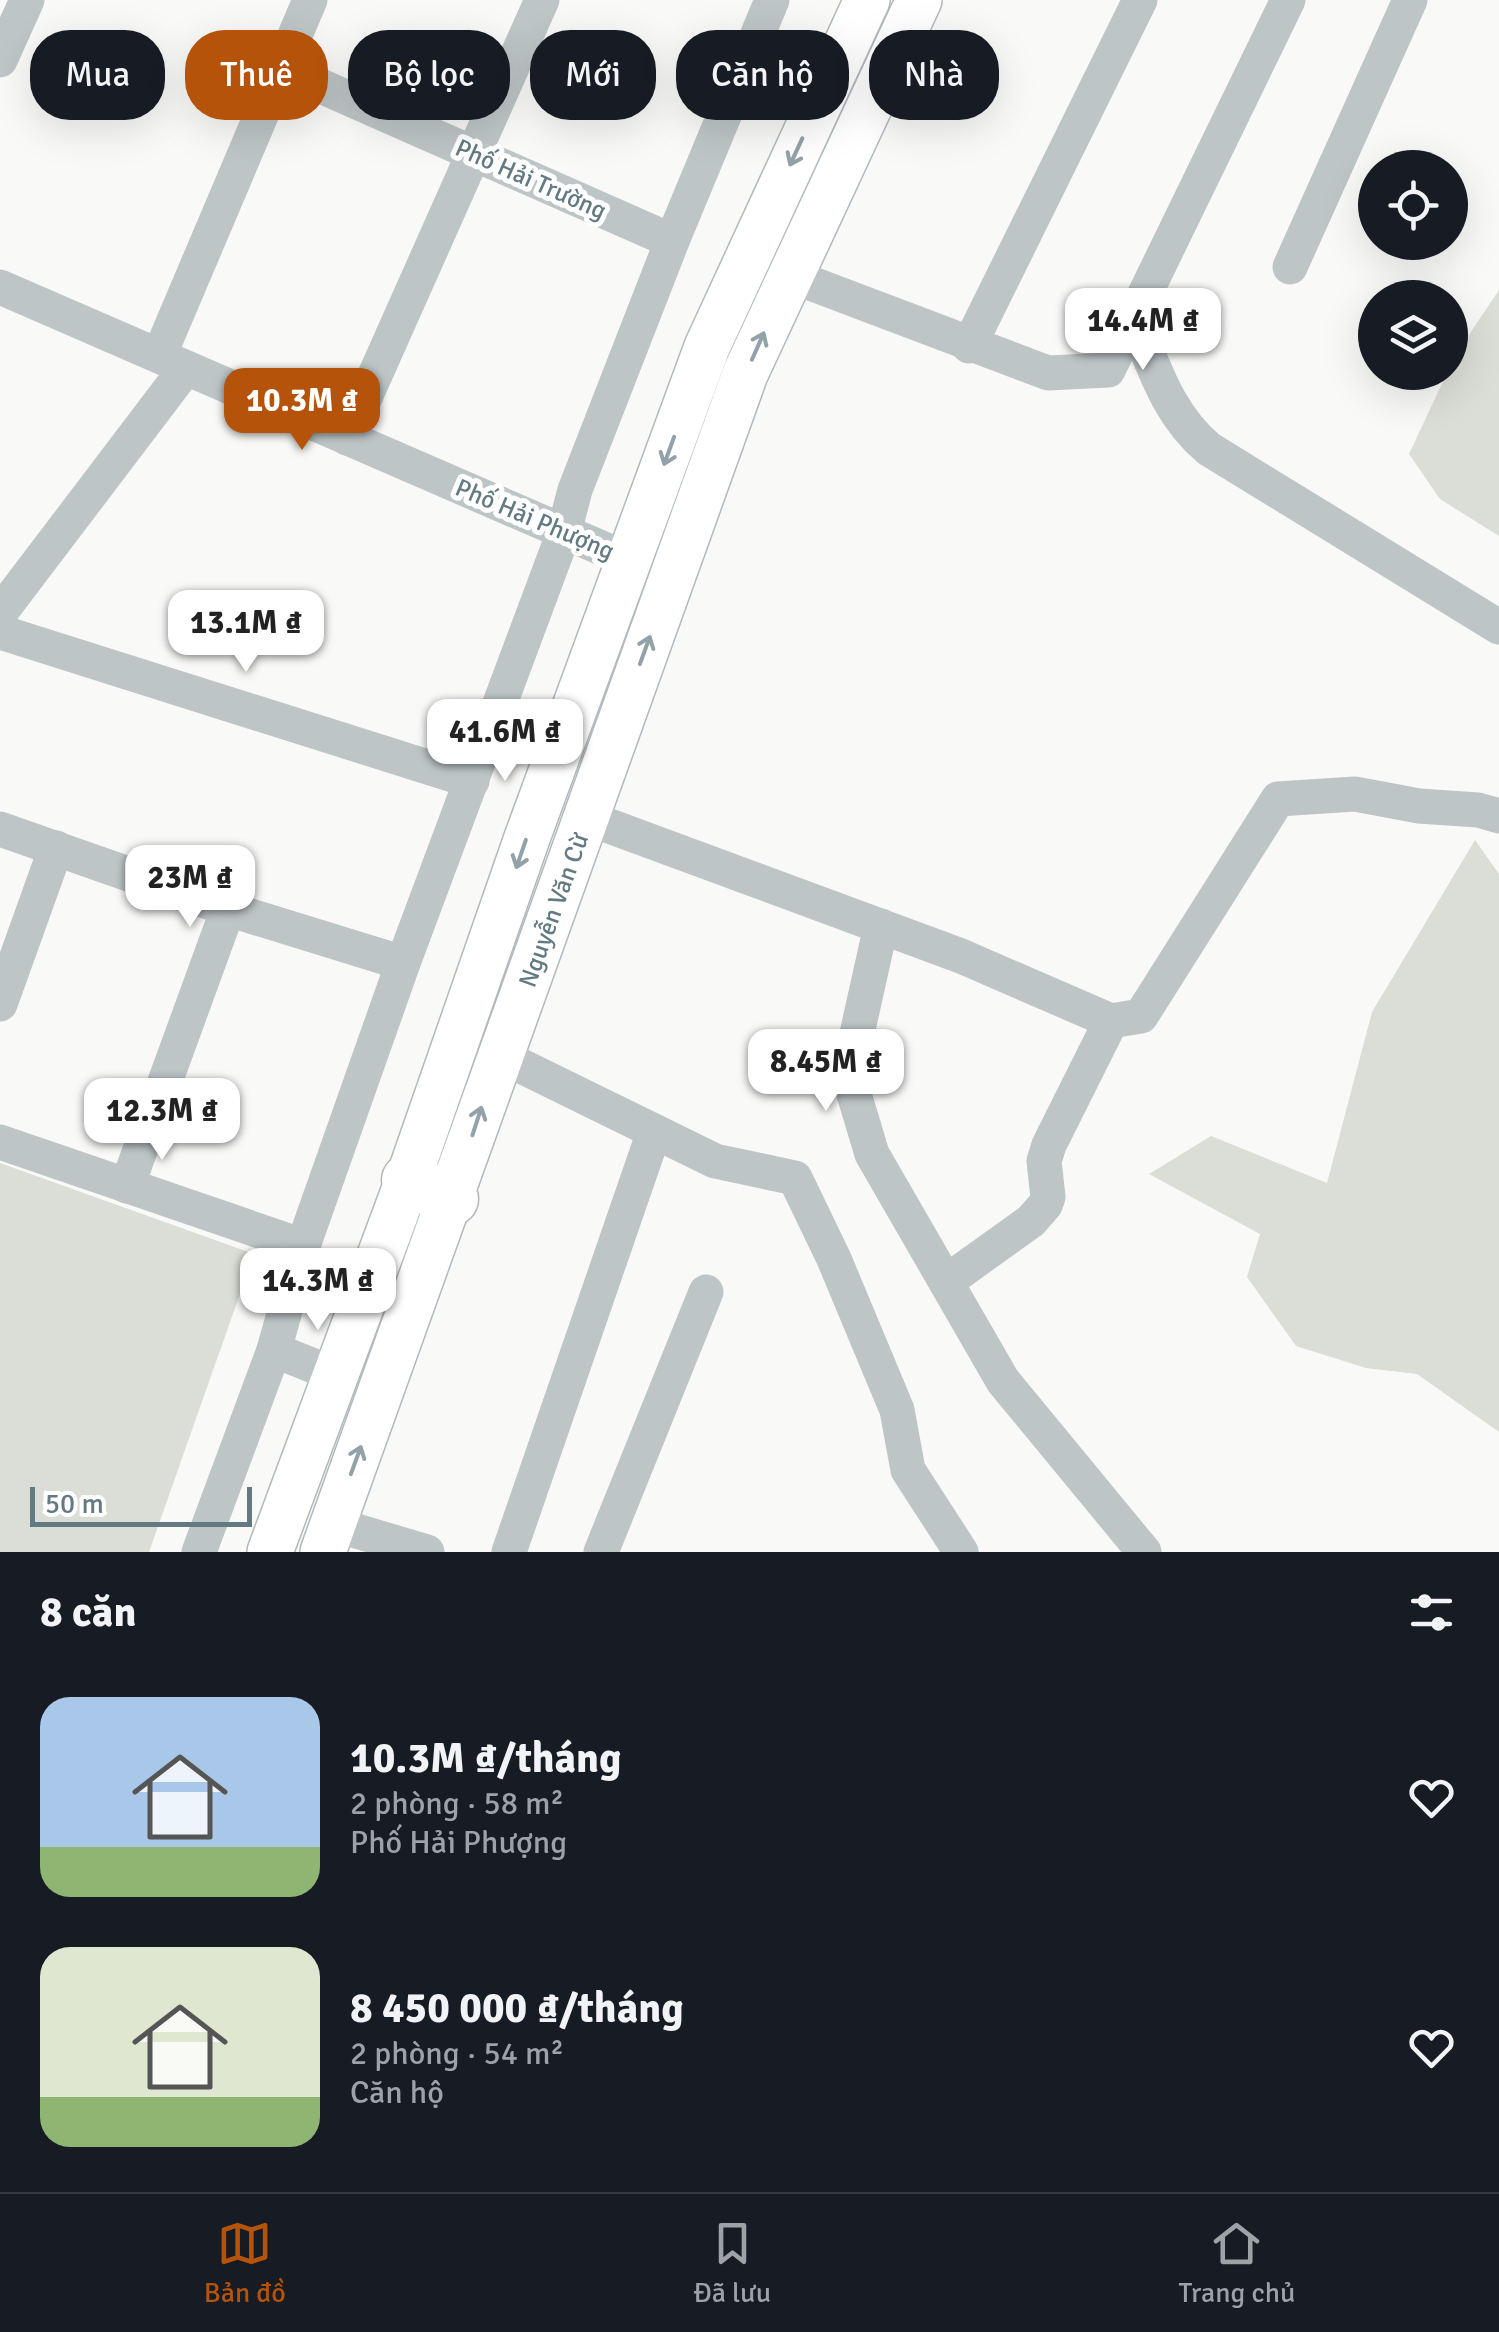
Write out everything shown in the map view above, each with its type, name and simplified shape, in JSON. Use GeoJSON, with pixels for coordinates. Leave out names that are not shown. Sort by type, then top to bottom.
{"type":"FeatureCollection","features":[{"type":"Feature","properties":{"kind":"main road","name":"Nguyễn Văn Cừ"},"geometry":{"type":"LineString","coordinates":[[328,1538],[527,838],[707,347],[867,0]]}},
{"type":"Feature","properties":{"kind":"main road","name":"Nguyễn Văn Cừ"},"geometry":{"type":"LineString","coordinates":[[270,1552],[336,1375],[499,1055],[745,374],[919,0]]}},
{"type":"Feature","properties":{"kind":"street"},"geometry":{"type":"LineString","coordinates":[[0,60],[27,0]]}},
{"type":"Feature","properties":{"kind":"street"},"geometry":{"type":"LineString","coordinates":[[297,30],[310,0]]}},
{"type":"Feature","properties":{"kind":"street"},"geometry":{"type":"LineString","coordinates":[[347,438],[542,0]]}},
{"type":"Feature","properties":{"kind":"street"},"geometry":{"type":"LineString","coordinates":[[969,346],[1140,0]]}},
{"type":"Feature","properties":{"kind":"street"},"geometry":{"type":"LineString","coordinates":[[788,275],[1048,373],[1108,370],[1288,0]]}},
{"type":"Feature","properties":{"kind":"street"},"geometry":{"type":"LineString","coordinates":[[1290,267],[1410,0]]}},
{"type":"Feature","properties":{"kind":"street"},"geometry":{"type":"LineString","coordinates":[[199,1552],[274,1350],[303,1246],[403,963],[564,532],[575,490],[766,2]]}},
{"type":"Feature","properties":{"kind":"street","name":"Phố Hải Trường"},"geometry":{"type":"LineString","coordinates":[[328,89],[672,241]]}},
{"type":"Feature","properties":{"kind":"street"},"geometry":{"type":"LineString","coordinates":[[0,613],[172,362],[261,120]]}},
{"type":"Feature","properties":{"kind":"street","name":"Phố Hải Phượng"},"geometry":{"type":"LineString","coordinates":[[0,287],[630,560]]}},
{"type":"Feature","properties":{"kind":"street"},"geometry":{"type":"LineString","coordinates":[[1134,319],[1169,404],[1180,423],[1209,450],[1499,626]]}},
{"type":"Feature","properties":{"kind":"street"},"geometry":{"type":"LineString","coordinates":[[0,632],[472,780]]}},
{"type":"Feature","properties":{"kind":"street"},"geometry":{"type":"LineString","coordinates":[[585,816],[961,956],[1111,1021],[1141,1016],[1278,800],[1355,794],[1499,816]]}},
{"type":"Feature","properties":{"kind":"street"},"geometry":{"type":"LineString","coordinates":[[0,828],[228,909],[403,963]]}},
{"type":"Feature","properties":{"kind":"street"},"geometry":{"type":"LineString","coordinates":[[0,1004],[56,848]]}},
{"type":"Feature","properties":{"kind":"street"},"geometry":{"type":"LineString","coordinates":[[128,1186],[228,909]]}},
{"type":"Feature","properties":{"kind":"street"},"geometry":{"type":"LineString","coordinates":[[881,926],[848,1074],[872,1154],[1003,1382],[1144,1552]]}},
{"type":"Feature","properties":{"kind":"street"},"geometry":{"type":"LineString","coordinates":[[946,1282],[1031,1221],[1045,1205],[1048,1197],[1044,1162],[1049,1145],[1111,1021]]}},
{"type":"Feature","properties":{"kind":"street"},"geometry":{"type":"LineString","coordinates":[[499,1055],[714,1161],[795,1178],[834,1259],[896,1410],[908,1470],[961,1552]]}},
{"type":"Feature","properties":{"kind":"street"},"geometry":{"type":"LineString","coordinates":[[509,1552],[654,1132]]}},
{"type":"Feature","properties":{"kind":"street"},"geometry":{"type":"LineString","coordinates":[[0,1142],[303,1246]]}},
{"type":"Feature","properties":{"kind":"street"},"geometry":{"type":"LineString","coordinates":[[601,1552],[706,1292]]}},
{"type":"Feature","properties":{"kind":"street"},"geometry":{"type":"LineString","coordinates":[[274,1350],[336,1375]]}},
{"type":"Feature","properties":{"kind":"street"},"geometry":{"type":"LineString","coordinates":[[328,1538],[426,1552]]}},
{"type":"Feature","properties":{"kind":"shaded area"},"geometry":{"type":"Polygon","coordinates":[[[1499,290],[1499,536],[1440,499],[1409,454],[1439,390],[1468,390],[1468,336],[1499,290]]]}},
{"type":"Feature","properties":{"kind":"shaded area"},"geometry":{"type":"Polygon","coordinates":[[[1475,840],[1499,874],[1499,1432],[1417,1374],[1366,1368],[1296,1346],[1247,1277],[1260,1234],[1149,1174],[1211,1136],[1327,1183],[1372,1012],[1475,840]]]}},
{"type":"Feature","properties":{"kind":"shaded area"},"geometry":{"type":"Polygon","coordinates":[[[0,1163],[254,1254],[149,1552],[0,1552],[0,1163]]]}}]}
